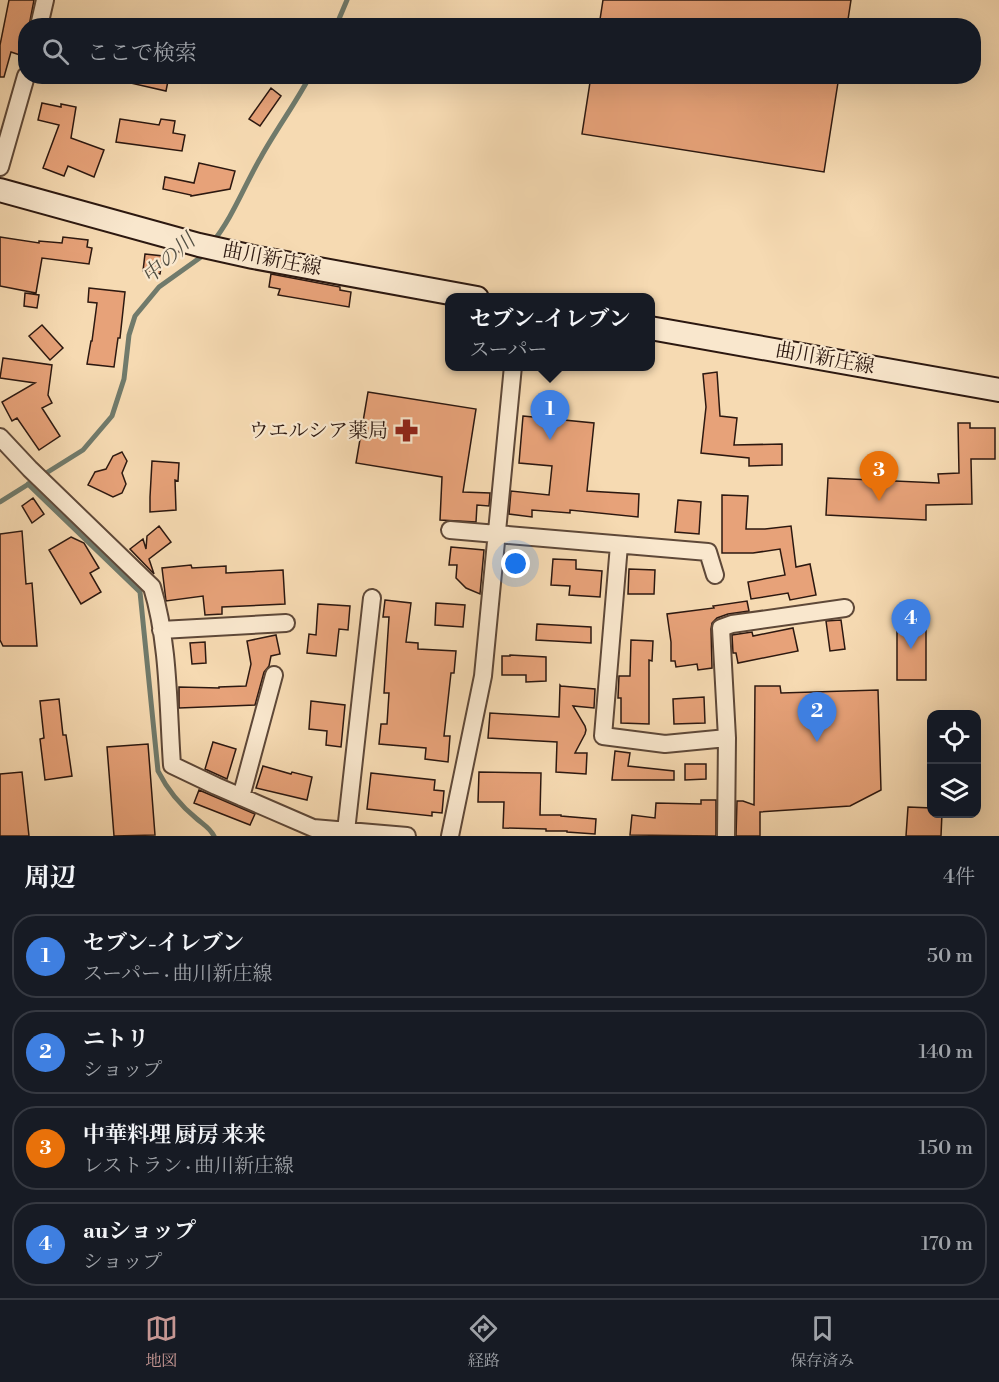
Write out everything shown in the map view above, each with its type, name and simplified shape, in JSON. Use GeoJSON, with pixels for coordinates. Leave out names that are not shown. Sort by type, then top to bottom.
{"type":"FeatureCollection","features":[{"type":"Feature","properties":{"kind":"main road","name":"曲川新庄線"},"geometry":{"type":"LineString","coordinates":[[0,190],[199,245],[253,257],[455,293]]}},
{"type":"Feature","properties":{"kind":"main road","name":"曲川新庄線"},"geometry":{"type":"LineString","coordinates":[[655,329],[999,390]]}},
{"type":"Feature","properties":{"kind":"street"},"geometry":{"type":"LineString","coordinates":[[41,18],[45,0]]}},
{"type":"Feature","properties":{"kind":"street"},"geometry":{"type":"LineString","coordinates":[[0,167],[24,84]]}},
{"type":"Feature","properties":{"kind":"street"},"geometry":{"type":"LineString","coordinates":[[450,836],[483,676],[513,371]]}},
{"type":"Feature","properties":{"kind":"street"},"geometry":{"type":"LineString","coordinates":[[0,437],[152,587],[157,601],[165,661],[172,765],[313,828],[407,836]]}},
{"type":"Feature","properties":{"kind":"street"},"geometry":{"type":"LineString","coordinates":[[450,530],[708,552],[715,575]]}},
{"type":"Feature","properties":{"kind":"street"},"geometry":{"type":"LineString","coordinates":[[619,545],[603,736],[665,744],[727,738]]}},
{"type":"Feature","properties":{"kind":"street"},"geometry":{"type":"LineString","coordinates":[[352,833],[372,598]]}},
{"type":"Feature","properties":{"kind":"street"},"geometry":{"type":"LineString","coordinates":[[726,836],[727,738],[721,628],[732,624],[845,608]]}},
{"type":"Feature","properties":{"kind":"street"},"geometry":{"type":"LineString","coordinates":[[161,630],[286,623]]}},
{"type":"Feature","properties":{"kind":"street"},"geometry":{"type":"LineString","coordinates":[[241,797],[274,675]]}},
{"type":"Feature","properties":{"kind":"building"},"geometry":{"type":"Polygon","coordinates":[[[9,0],[34,0],[31,18],[18,18],[18,54],[11,52],[4,77],[0,77],[0,45],[9,0]]]}},
{"type":"Feature","properties":{"kind":"building"},"geometry":{"type":"Polygon","coordinates":[[[603,0],[851,0],[848,18],[600,18],[603,0]]]}},
{"type":"Feature","properties":{"kind":"building"},"geometry":{"type":"Polygon","coordinates":[[[135,84],[167,84],[166,91],[135,84]]]}},
{"type":"Feature","properties":{"kind":"building"},"geometry":{"type":"Polygon","coordinates":[[[590,84],[838,84],[824,172],[582,134],[590,84]]]}},
{"type":"Feature","properties":{"kind":"building"},"geometry":{"type":"Polygon","coordinates":[[[271,88],[281,96],[260,126],[249,119],[271,88]]]}},
{"type":"Feature","properties":{"kind":"building"},"geometry":{"type":"Polygon","coordinates":[[[42,103],[76,107],[71,138],[104,150],[94,177],[68,166],[64,176],[43,168],[59,125],[38,120],[42,103]]]}},
{"type":"Feature","properties":{"kind":"building"},"geometry":{"type":"Polygon","coordinates":[[[120,119],[159,125],[161,119],[175,121],[173,133],[185,135],[182,151],[116,142],[120,119]]]}},
{"type":"Feature","properties":{"kind":"building"},"geometry":{"type":"Polygon","coordinates":[[[199,163],[235,171],[230,189],[191,196],[163,189],[165,177],[194,183],[199,163]]]}},
{"type":"Feature","properties":{"kind":"building"},"geometry":{"type":"Polygon","coordinates":[[[0,237],[39,243],[39,241],[62,243],[63,237],[88,240],[87,247],[92,248],[89,264],[42,258],[36,293],[0,286],[0,237]]]}},
{"type":"Feature","properties":{"kind":"building"},"geometry":{"type":"Polygon","coordinates":[[[145,254],[163,256],[160,274],[143,271],[145,254]]]}},
{"type":"Feature","properties":{"kind":"building"},"geometry":{"type":"Polygon","coordinates":[[[271,274],[340,287],[340,290],[351,292],[349,307],[278,295],[280,289],[269,287],[271,274]]]}},
{"type":"Feature","properties":{"kind":"building"},"geometry":{"type":"Polygon","coordinates":[[[89,288],[125,292],[114,367],[87,364],[97,303],[88,302],[89,288]]]}},
{"type":"Feature","properties":{"kind":"building"},"geometry":{"type":"Polygon","coordinates":[[[25,293],[39,295],[37,308],[24,306],[25,293]]]}},
{"type":"Feature","properties":{"kind":"building"},"geometry":{"type":"Polygon","coordinates":[[[42,325],[63,348],[50,360],[29,336],[42,325]]]}},
{"type":"Feature","properties":{"kind":"building"},"geometry":{"type":"Polygon","coordinates":[[[3,358],[52,365],[48,395],[52,403],[42,408],[60,436],[39,450],[17,418],[12,421],[2,402],[35,383],[0,378],[3,358]]]}},
{"type":"Feature","properties":{"kind":"building"},"geometry":{"type":"Polygon","coordinates":[[[717,372],[720,416],[737,418],[734,445],[782,444],[782,465],[749,466],[749,458],[701,453],[706,407],[703,374],[717,372]]]}},
{"type":"Feature","properties":{"kind":"building"},"geometry":{"type":"Polygon","coordinates":[[[368,392],[476,409],[463,492],[490,493],[489,506],[477,505],[476,522],[440,520],[442,477],[356,463],[368,392]]]}},
{"type":"Feature","properties":{"kind":"building"},"geometry":{"type":"Polygon","coordinates":[[[523,416],[594,423],[587,491],[639,494],[638,517],[570,510],[570,513],[532,510],[532,517],[509,514],[511,491],[549,495],[552,466],[519,463],[523,416]]]}},
{"type":"Feature","properties":{"kind":"building"},"geometry":{"type":"Polygon","coordinates":[[[958,423],[970,423],[970,428],[995,428],[995,459],[971,459],[972,504],[926,505],[926,520],[826,515],[828,478],[939,483],[938,474],[959,473],[958,423]]]}},
{"type":"Feature","properties":{"kind":"building"},"geometry":{"type":"Polygon","coordinates":[[[122,452],[127,461],[122,473],[126,484],[122,493],[113,497],[88,485],[95,472],[106,469],[113,456],[122,452]]]}},
{"type":"Feature","properties":{"kind":"building"},"geometry":{"type":"Polygon","coordinates":[[[152,461],[179,463],[178,481],[175,480],[176,510],[150,512],[152,461]]]}},
{"type":"Feature","properties":{"kind":"building"},"geometry":{"type":"Polygon","coordinates":[[[722,495],[748,496],[746,529],[791,526],[796,567],[810,564],[816,595],[790,600],[788,593],[751,599],[748,582],[785,575],[780,549],[753,553],[722,553],[722,495]]]}},
{"type":"Feature","properties":{"kind":"building"},"geometry":{"type":"Polygon","coordinates":[[[33,498],[44,514],[32,523],[22,506],[33,498]]]}},
{"type":"Feature","properties":{"kind":"building"},"geometry":{"type":"Polygon","coordinates":[[[678,500],[701,502],[699,534],[675,532],[678,500]]]}},
{"type":"Feature","properties":{"kind":"building"},"geometry":{"type":"Polygon","coordinates":[[[159,526],[171,542],[149,559],[154,574],[130,549],[143,539],[146,549],[147,536],[159,526]]]}},
{"type":"Feature","properties":{"kind":"building"},"geometry":{"type":"Polygon","coordinates":[[[22,531],[26,584],[32,583],[37,646],[3,646],[0,640],[0,534],[22,531]]]}},
{"type":"Feature","properties":{"kind":"building"},"geometry":{"type":"Polygon","coordinates":[[[71,537],[84,543],[99,568],[90,573],[101,592],[81,604],[49,550],[71,537]]]}},
{"type":"Feature","properties":{"kind":"building"},"geometry":{"type":"Polygon","coordinates":[[[451,547],[484,550],[480,594],[466,588],[456,578],[457,565],[449,565],[451,547]]]}},
{"type":"Feature","properties":{"kind":"building"},"geometry":{"type":"Polygon","coordinates":[[[553,559],[576,560],[576,569],[602,571],[600,597],[569,595],[570,586],[551,585],[553,559]]]}},
{"type":"Feature","properties":{"kind":"building"},"geometry":{"type":"Polygon","coordinates":[[[191,565],[192,568],[226,566],[226,573],[283,570],[285,604],[222,607],[222,614],[205,615],[203,596],[166,601],[162,568],[191,565]]]}},
{"type":"Feature","properties":{"kind":"building"},"geometry":{"type":"Polygon","coordinates":[[[629,569],[655,570],[654,594],[628,594],[629,569]]]}},
{"type":"Feature","properties":{"kind":"building"},"geometry":{"type":"Polygon","coordinates":[[[385,600],[411,603],[406,642],[418,643],[418,649],[456,651],[454,673],[451,673],[444,736],[450,736],[448,762],[425,759],[426,748],[379,744],[381,724],[387,724],[389,693],[384,693],[389,617],[383,617],[385,600]]]}},
{"type":"Feature","properties":{"kind":"building"},"geometry":{"type":"Polygon","coordinates":[[[747,601],[749,611],[728,614],[717,618],[712,623],[712,668],[698,670],[697,664],[676,667],[675,661],[671,661],[667,614],[747,601]]]}},
{"type":"Feature","properties":{"kind":"building"},"geometry":{"type":"Polygon","coordinates":[[[436,603],[465,605],[463,627],[435,625],[436,603]]]}},
{"type":"Feature","properties":{"kind":"building"},"geometry":{"type":"Polygon","coordinates":[[[318,604],[350,606],[348,630],[339,629],[336,656],[307,653],[309,634],[316,635],[318,604]]]}},
{"type":"Feature","properties":{"kind":"building"},"geometry":{"type":"Polygon","coordinates":[[[897,618],[926,618],[926,680],[897,680],[897,618]]]}},
{"type":"Feature","properties":{"kind":"building"},"geometry":{"type":"Polygon","coordinates":[[[841,620],[845,649],[830,651],[826,621],[841,620]]]}},
{"type":"Feature","properties":{"kind":"building"},"geometry":{"type":"Polygon","coordinates":[[[537,624],[591,627],[591,643],[536,640],[537,624]]]}},
{"type":"Feature","properties":{"kind":"building"},"geometry":{"type":"Polygon","coordinates":[[[793,628],[798,651],[738,663],[736,653],[733,653],[732,635],[752,632],[753,636],[793,628]]]}},
{"type":"Feature","properties":{"kind":"building"},"geometry":{"type":"Polygon","coordinates":[[[276,635],[280,654],[271,656],[255,705],[179,708],[179,687],[246,686],[251,664],[247,641],[276,635]]]}},
{"type":"Feature","properties":{"kind":"building"},"geometry":{"type":"Polygon","coordinates":[[[631,640],[653,641],[652,661],[649,660],[649,724],[621,723],[621,698],[618,698],[619,676],[630,676],[631,640]]]}},
{"type":"Feature","properties":{"kind":"building"},"geometry":{"type":"Polygon","coordinates":[[[205,642],[206,663],[192,664],[190,643],[205,642]]]}},
{"type":"Feature","properties":{"kind":"building"},"geometry":{"type":"Polygon","coordinates":[[[502,656],[546,657],[546,681],[526,682],[526,675],[502,675],[502,656]]]}},
{"type":"Feature","properties":{"kind":"building"},"geometry":{"type":"Polygon","coordinates":[[[560,685],[595,689],[594,708],[573,706],[586,730],[575,753],[587,753],[586,774],[556,772],[557,742],[488,738],[490,713],[559,717],[560,685]]]}},
{"type":"Feature","properties":{"kind":"building"},"geometry":{"type":"Polygon","coordinates":[[[755,686],[780,686],[781,693],[878,690],[881,790],[850,806],[760,812],[760,836],[736,836],[737,801],[754,805],[755,686]]]}},
{"type":"Feature","properties":{"kind":"building"},"geometry":{"type":"Polygon","coordinates":[[[704,697],[705,723],[674,724],[673,699],[704,697]]]}},
{"type":"Feature","properties":{"kind":"building"},"geometry":{"type":"Polygon","coordinates":[[[59,699],[63,735],[66,735],[72,776],[45,780],[40,739],[44,738],[40,701],[59,699]]]}},
{"type":"Feature","properties":{"kind":"building"},"geometry":{"type":"Polygon","coordinates":[[[311,701],[345,705],[341,747],[326,745],[327,731],[309,729],[311,701]]]}},
{"type":"Feature","properties":{"kind":"building"},"geometry":{"type":"Polygon","coordinates":[[[213,742],[236,749],[227,779],[205,769],[213,742]]]}},
{"type":"Feature","properties":{"kind":"building"},"geometry":{"type":"Polygon","coordinates":[[[148,744],[155,835],[114,836],[107,747],[148,744]]]}},
{"type":"Feature","properties":{"kind":"building"},"geometry":{"type":"Polygon","coordinates":[[[615,751],[630,753],[628,766],[674,771],[674,780],[612,780],[615,751]]]}},
{"type":"Feature","properties":{"kind":"building"},"geometry":{"type":"Polygon","coordinates":[[[685,764],[706,764],[706,779],[685,780],[685,764]]]}},
{"type":"Feature","properties":{"kind":"building"},"geometry":{"type":"Polygon","coordinates":[[[263,766],[312,777],[307,800],[256,788],[263,766]]]}},
{"type":"Feature","properties":{"kind":"building"},"geometry":{"type":"Polygon","coordinates":[[[22,772],[29,836],[0,836],[0,774],[22,772]]]}},
{"type":"Feature","properties":{"kind":"building"},"geometry":{"type":"Polygon","coordinates":[[[479,772],[541,773],[540,815],[596,819],[595,834],[546,831],[546,829],[503,828],[504,802],[478,802],[479,772]]]}},
{"type":"Feature","properties":{"kind":"building"},"geometry":{"type":"Polygon","coordinates":[[[371,773],[435,780],[434,790],[444,791],[442,813],[432,812],[432,816],[367,809],[371,773]]]}},
{"type":"Feature","properties":{"kind":"building"},"geometry":{"type":"Polygon","coordinates":[[[199,790],[255,814],[250,825],[194,803],[199,790]]]}},
{"type":"Feature","properties":{"kind":"building"},"geometry":{"type":"Polygon","coordinates":[[[701,800],[716,800],[716,836],[630,835],[632,815],[655,818],[656,803],[701,804],[701,800]]]}},
{"type":"Feature","properties":{"kind":"building"},"geometry":{"type":"Polygon","coordinates":[[[908,807],[927,808],[927,818],[942,818],[941,836],[906,836],[908,807]]]}},
{"type":"Feature","properties":{"kind":"waterway","name":"中の川"},"geometry":{"type":"LineString","coordinates":[[339,18],[347,0]]}},
{"type":"Feature","properties":{"kind":"waterway","name":"中の川"},"geometry":{"type":"LineString","coordinates":[[212,243],[226,223],[261,157],[305,84]]}},
{"type":"Feature","properties":{"kind":"waterway","name":"中の川"},"geometry":{"type":"LineString","coordinates":[[0,502],[83,450],[112,416],[124,379],[129,335],[135,316],[159,287],[201,257],[204,252]]}},
{"type":"Feature","properties":{"kind":"waterway"},"geometry":{"type":"LineString","coordinates":[[28,484],[140,592],[158,771],[180,803],[214,836]]}},
{"type":"Feature","properties":{"kind":"place","name":"ウエルシア薬局"},"geometry":{"type":"Point","coordinates":[406,431]}},
{"type":"Feature","properties":{"kind":"place","name":"セブン-イレブン"},"geometry":{"type":"Point","coordinates":[550,440]}},
{"type":"Feature","properties":{"kind":"place","name":"中華料理 厨房 来来"},"geometry":{"type":"Point","coordinates":[879,501]}},
{"type":"Feature","properties":{"kind":"place","name":"auショップ"},"geometry":{"type":"Point","coordinates":[911,649]}},
{"type":"Feature","properties":{"kind":"place","name":"ニトリ"},"geometry":{"type":"Point","coordinates":[817,742]}}]}
